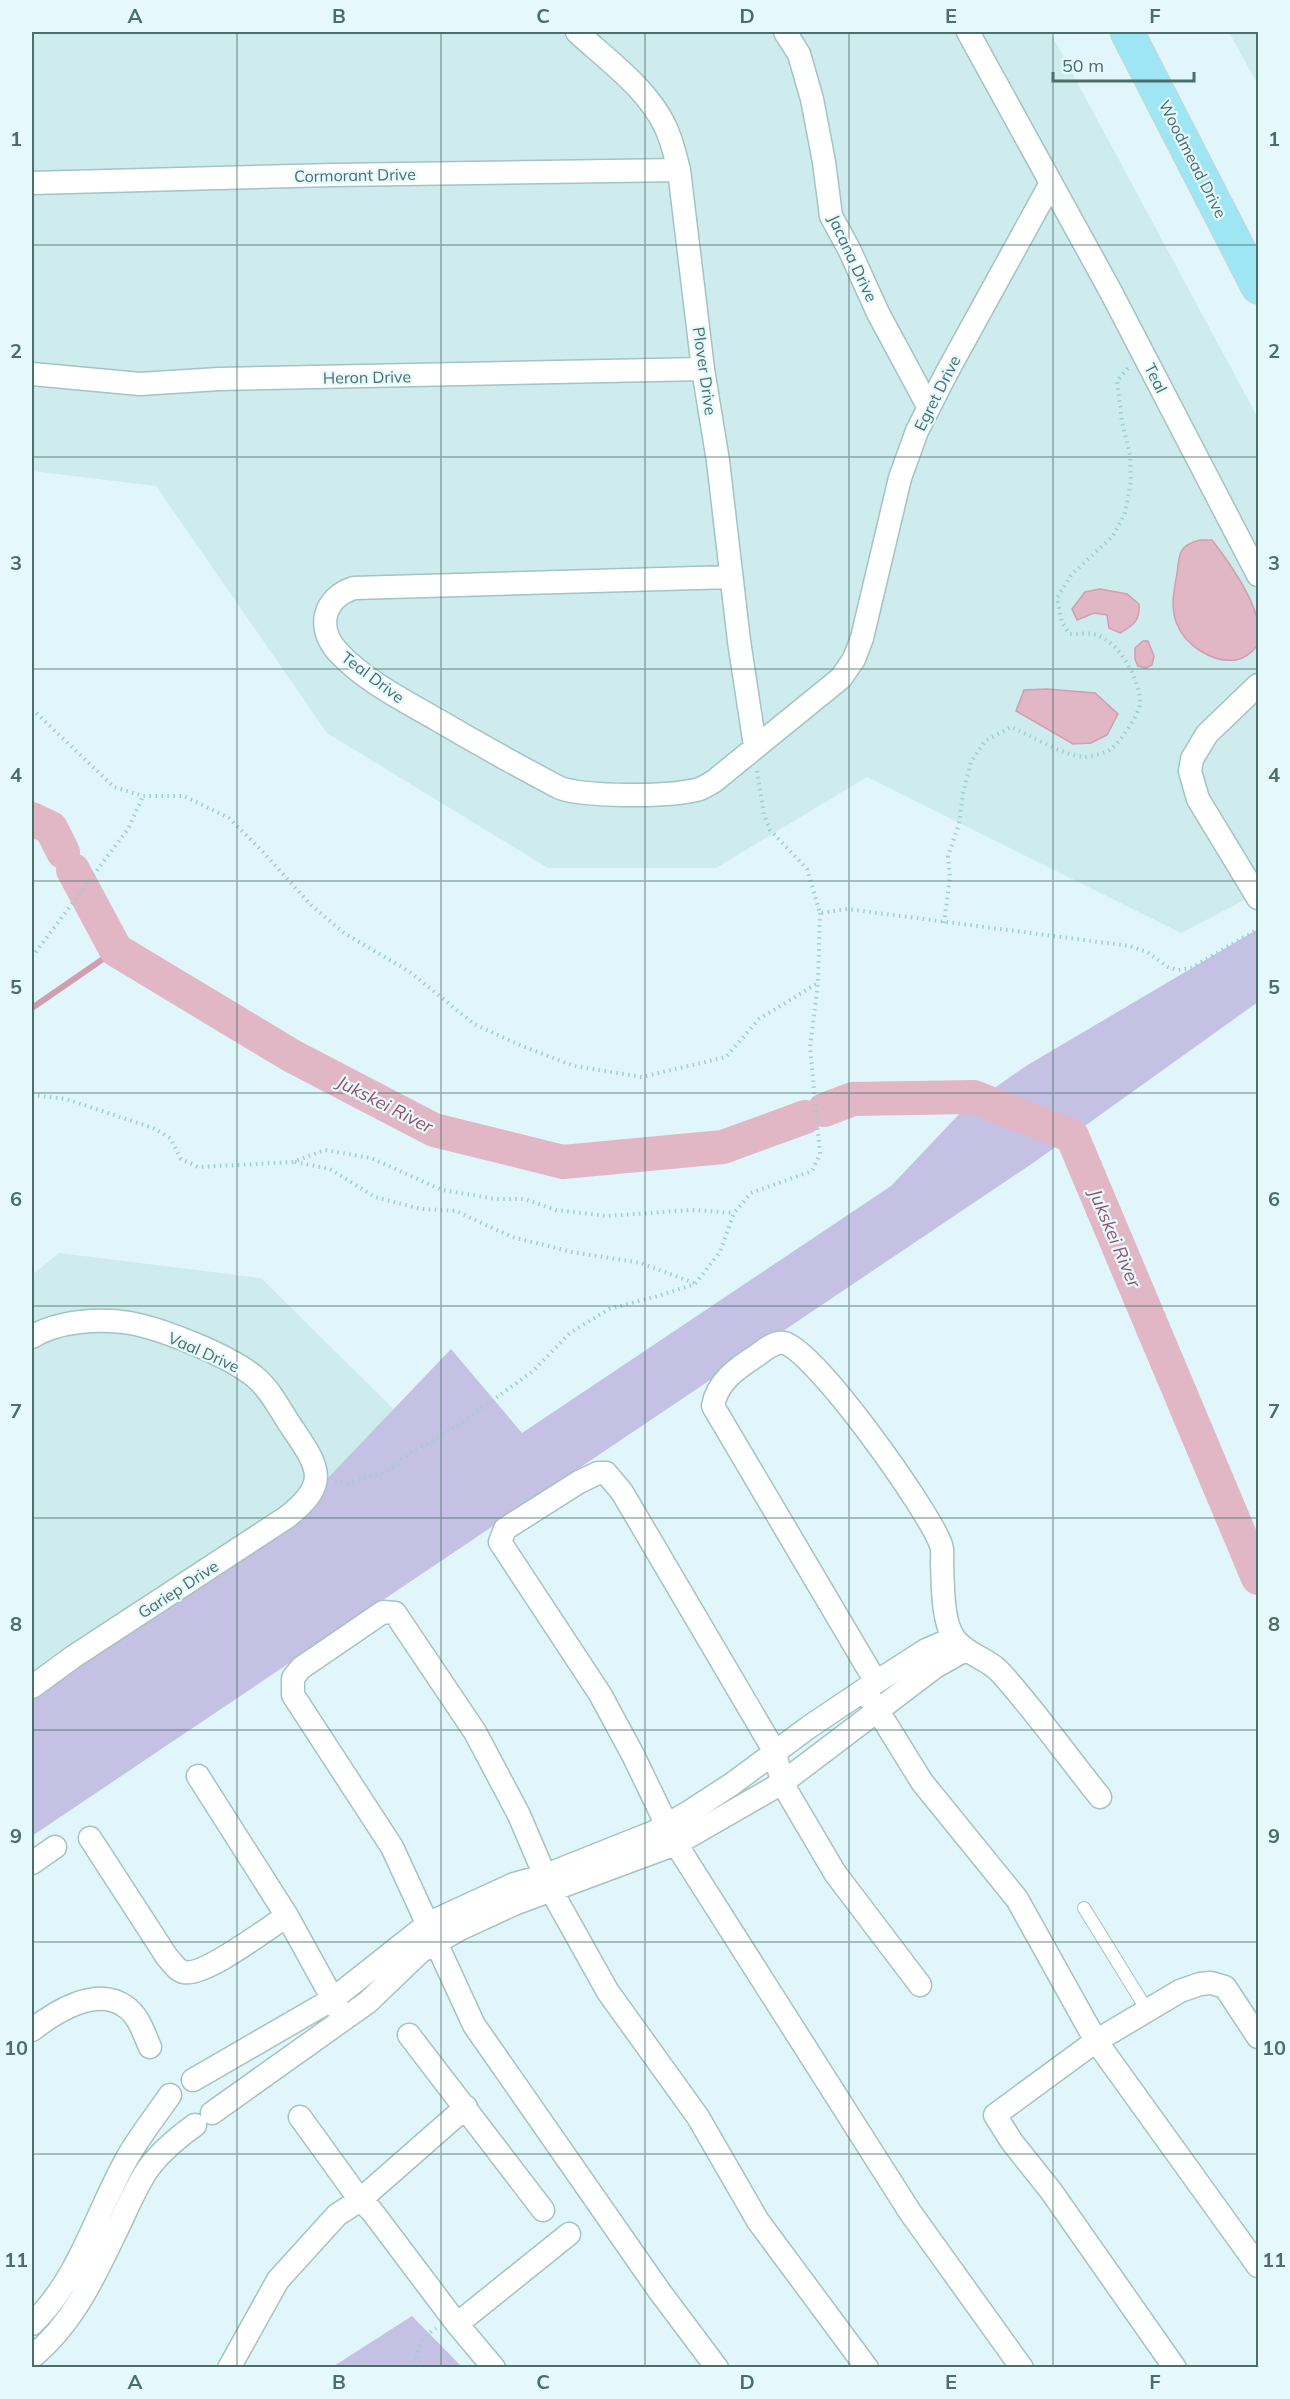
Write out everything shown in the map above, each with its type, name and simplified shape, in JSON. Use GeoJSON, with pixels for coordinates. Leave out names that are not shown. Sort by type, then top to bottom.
{"type":"FeatureCollection","features":[{"type":"Feature","properties":{"kind":"main road","name":"Woodmead Drive"},"geometry":{"type":"LineString","coordinates":[[1127,32],[1258,287]]}},
{"type":"Feature","properties":{"kind":"street","name":"Plover Drive"},"geometry":{"type":"LineString","coordinates":[[577,32],[652,105],[666,126],[679,170],[755,746]]}},
{"type":"Feature","properties":{"kind":"street","name":"Jacana Drive"},"geometry":{"type":"LineString","coordinates":[[785,32],[799,54],[812,99],[831,216],[882,320],[928,406]]}},
{"type":"Feature","properties":{"kind":"street"},"geometry":{"type":"LineString","coordinates":[[968,32],[1051,183]]}},
{"type":"Feature","properties":{"kind":"street","name":"Cormorant Drive"},"geometry":{"type":"LineString","coordinates":[[32,183],[679,170]]}},
{"type":"Feature","properties":{"kind":"street","name":"Egret Drive"},"geometry":{"type":"LineString","coordinates":[[755,746],[841,678],[854,659],[862,638],[900,478],[928,406],[1051,183]]}},
{"type":"Feature","properties":{"kind":"street","name":"Teal"},"geometry":{"type":"LineString","coordinates":[[1051,183],[1142,351],[1258,575]]}},
{"type":"Feature","properties":{"kind":"street","name":"Heron Drive"},"geometry":{"type":"LineString","coordinates":[[32,374],[140,384],[219,379],[704,369]]}},
{"type":"Feature","properties":{"kind":"street","name":"Teal Drive"},"geometry":{"type":"LineString","coordinates":[[731,577],[354,588],[337,596],[331,603],[326,628],[328,636],[339,653],[391,694],[537,776],[570,792],[581,794],[678,793],[699,789],[713,782],[755,746]]}},
{"type":"Feature","properties":{"kind":"street"},"geometry":{"type":"LineString","coordinates":[[1258,686],[1207,734],[1192,759],[1190,771],[1198,799],[1258,898]]}},
{"type":"Feature","properties":{"kind":"street","name":"Vaal Drive"},"geometry":{"type":"LineString","coordinates":[[32,1337],[40,1332],[89,1322],[130,1323],[189,1343],[234,1362],[258,1379],[272,1398],[314,1461],[315,1482]]}},
{"type":"Feature","properties":{"kind":"street"},"geometry":{"type":"LineString","coordinates":[[1100,1797],[999,1670],[959,1644],[947,1615],[942,1546],[919,1504],[855,1413],[797,1351],[783,1343],[773,1345],[736,1369],[723,1382],[715,1395],[713,1406],[871,1686],[877,1710],[922,1782],[1017,1899],[1096,2041],[1258,2266]]}},
{"type":"Feature","properties":{"kind":"street"},"geometry":{"type":"LineString","coordinates":[[920,1985],[835,1873],[782,1783],[775,1752],[628,1502],[606,1473],[588,1477],[505,1529],[500,1542],[600,1694],[672,1834],[910,2212],[1022,2367]]}},
{"type":"Feature","properties":{"kind":"street","name":"Gariep Drive"},"geometry":{"type":"LineString","coordinates":[[32,1687],[73,1657],[287,1517],[305,1502],[315,1482]]}},
{"type":"Feature","properties":{"kind":"street"},"geometry":{"type":"LineString","coordinates":[[717,2367],[660,2292],[474,2025],[392,1847],[293,1695],[293,1678],[301,1668],[383,1612],[395,1613],[475,1732],[519,1815],[548,1883],[608,1992],[698,2117],[758,2221],[867,2367]]}},
{"type":"Feature","properties":{"kind":"street"},"geometry":{"type":"LineString","coordinates":[[672,1834],[775,1752],[871,1686],[926,1650],[959,1644]]}},
{"type":"Feature","properties":{"kind":"street"},"geometry":{"type":"LineString","coordinates":[[52,2341],[32,2322],[69,2276],[83,2252],[126,2159],[179,2084],[193,2080],[333,1999],[433,1932],[514,1904],[548,1883],[672,1834],[782,1783],[935,1667],[959,1644]]}},
{"type":"Feature","properties":{"kind":"street"},"geometry":{"type":"LineString","coordinates":[[198,1776],[287,1916],[344,2019]]}},
{"type":"Feature","properties":{"kind":"street"},"geometry":{"type":"LineString","coordinates":[[90,1838],[167,1957],[180,1971],[187,1973],[199,1971],[287,1916]]}},
{"type":"Feature","properties":{"kind":"street"},"geometry":{"type":"LineString","coordinates":[[32,1863],[55,1847]]}},
{"type":"Feature","properties":{"kind":"street"},"geometry":{"type":"LineString","coordinates":[[32,2357],[52,2341],[85,2294],[136,2189],[149,2168],[170,2144],[381,1991],[420,1952],[433,1932]]}},
{"type":"Feature","properties":{"kind":"street"},"geometry":{"type":"LineString","coordinates":[[1175,2367],[1051,2191],[1012,2142],[995,2115],[1096,2041],[1180,1991],[1211,1983],[1225,1988],[1258,2037]]}},
{"type":"Feature","properties":{"kind":"street"},"geometry":{"type":"LineString","coordinates":[[34,2021],[74,2003],[111,2000],[126,2006],[134,2016],[150,2048]]}},
{"type":"Feature","properties":{"kind":"street"},"geometry":{"type":"LineString","coordinates":[[409,2035],[543,2210]]}},
{"type":"Feature","properties":{"kind":"street"},"geometry":{"type":"LineString","coordinates":[[170,2095],[168,2103],[174,2117],[180,2123],[204,2119],[214,2104],[209,2088],[193,2080]]}},
{"type":"Feature","properties":{"kind":"street"},"geometry":{"type":"LineString","coordinates":[[229,2367],[278,2280],[337,2215],[360,2200],[466,2107]]}},
{"type":"Feature","properties":{"kind":"street"},"geometry":{"type":"LineString","coordinates":[[300,2117],[360,2200],[371,2210],[453,2320],[494,2367]]}},
{"type":"Feature","properties":{"kind":"street"},"geometry":{"type":"LineString","coordinates":[[453,2320],[569,2234]]}},
{"type":"Feature","properties":{"kind":"lane"},"geometry":{"type":"LineString","coordinates":[[1084,1908],[1147,2010]]}},
{"type":"Feature","properties":{"kind":"path"},"geometry":{"type":"LineString","coordinates":[[944,923],[950,876],[948,856],[959,824],[963,793],[971,762],[985,741],[1011,727],[1057,749],[1084,757],[1109,751],[1125,733],[1140,706],[1136,681],[1129,666],[1113,645],[1095,634],[1070,634],[1062,623],[1057,598],[1071,575],[1113,536],[1125,513],[1131,481],[1130,455],[1122,422],[1117,381],[1142,351]]}},
{"type":"Feature","properties":{"kind":"path"},"geometry":{"type":"LineString","coordinates":[[32,709],[114,787],[143,796],[184,796],[229,818],[311,905],[344,933],[410,972],[474,1024],[574,1066],[642,1077],[726,1057],[759,1019],[818,983]]}},
{"type":"Feature","properties":{"kind":"path"},"geometry":{"type":"LineString","coordinates":[[315,1482],[348,1483],[388,1471],[410,1453],[459,1425],[533,1371],[570,1333],[609,1309],[695,1284],[720,1252],[734,1213],[751,1193],[812,1171],[820,1154],[810,1047],[818,983],[820,913],[807,869],[770,830],[764,814],[755,746]]}},
{"type":"Feature","properties":{"kind":"path"},"geometry":{"type":"LineString","coordinates":[[32,957],[128,829],[143,796]]}},
{"type":"Feature","properties":{"kind":"path"},"geometry":{"type":"LineString","coordinates":[[820,913],[847,909],[1130,946],[1147,952],[1168,967],[1178,970],[1191,968],[1258,929]]}},
{"type":"Feature","properties":{"kind":"path"},"geometry":{"type":"LineString","coordinates":[[32,1095],[66,1099],[153,1128],[170,1138],[181,1159],[198,1167],[293,1162],[330,1169],[375,1197],[421,1209],[456,1212],[512,1237],[572,1252],[641,1263],[695,1284]]}},
{"type":"Feature","properties":{"kind":"path"},"geometry":{"type":"LineString","coordinates":[[293,1162],[325,1150],[371,1158],[442,1190],[496,1199],[525,1199],[556,1210],[607,1216],[692,1210],[734,1213]]}},
{"type":"Feature","properties":{"kind":"path"},"geometry":{"type":"LineString","coordinates":[[423,2367],[416,2357],[419,2345],[425,2337],[453,2320]]}},
{"type":"Feature","properties":{"kind":"shaded area"},"geometry":{"type":"Polygon","coordinates":[[[32,32],[1050,32],[1258,418],[1258,893],[1181,933],[867,777],[716,868],[548,868],[327,733],[156,486],[32,471],[32,32]]]}},
{"type":"Feature","properties":{"kind":"shaded area"},"geometry":{"type":"Polygon","coordinates":[[[1229,32],[1258,32],[1258,85],[1229,32]]]}},
{"type":"Feature","properties":{"kind":"shaded area"},"geometry":{"type":"Polygon","coordinates":[[[1200,540],[1212,540],[1226,558],[1255,611],[1258,645],[1248,655],[1239,659],[1218,659],[1200,651],[1186,639],[1175,618],[1173,599],[1181,551],[1200,540]]]}},
{"type":"Feature","properties":{"kind":"shaded area"},"geometry":{"type":"Polygon","coordinates":[[[1100,589],[1127,594],[1139,604],[1135,622],[1120,633],[1109,628],[1107,615],[1094,613],[1077,620],[1072,609],[1085,592],[1100,589]]]}},
{"type":"Feature","properties":{"kind":"shaded area"},"geometry":{"type":"Polygon","coordinates":[[[1143,641],[1148,641],[1154,656],[1152,665],[1146,668],[1138,666],[1135,659],[1135,648],[1143,641]]]}},
{"type":"Feature","properties":{"kind":"shaded area"},"geometry":{"type":"Polygon","coordinates":[[[1047,689],[1095,693],[1118,714],[1107,735],[1091,743],[1073,744],[1016,711],[1024,690],[1047,689]]]}},
{"type":"Feature","properties":{"kind":"shaded area"},"geometry":{"type":"Polygon","coordinates":[[[1258,929],[1258,1002],[1033,1163],[32,1836],[32,1684],[305,1502],[451,1349],[522,1433],[891,1186],[963,1110],[1026,1066],[1258,929]]]}},
{"type":"Feature","properties":{"kind":"shaded area"},"geometry":{"type":"Polygon","coordinates":[[[59,1253],[261,1278],[443,1458],[32,1832],[32,1275],[59,1253]]]}},
{"type":"Feature","properties":{"kind":"shaded area"},"geometry":{"type":"Polygon","coordinates":[[[412,2316],[462,2367],[333,2367],[334,2366],[412,2316]]]}},
{"type":"Feature","properties":{"kind":"waterway","name":"Jukskei River"},"geometry":{"type":"LineString","coordinates":[[32,819],[51,828],[63,852]]}},
{"type":"Feature","properties":{"kind":"waterway","name":"Jukskei River"},"geometry":{"type":"LineString","coordinates":[[73,870],[116,950],[292,1056],[434,1130],[563,1162],[723,1147],[805,1117]]}},
{"type":"Feature","properties":{"kind":"waterway"},"geometry":{"type":"LineString","coordinates":[[32,1008],[116,950]]}},
{"type":"Feature","properties":{"kind":"waterway","name":"Jukskei River"},"geometry":{"type":"LineString","coordinates":[[824,1110],[853,1099],[974,1097],[1072,1136],[1258,1578]]}}]}
